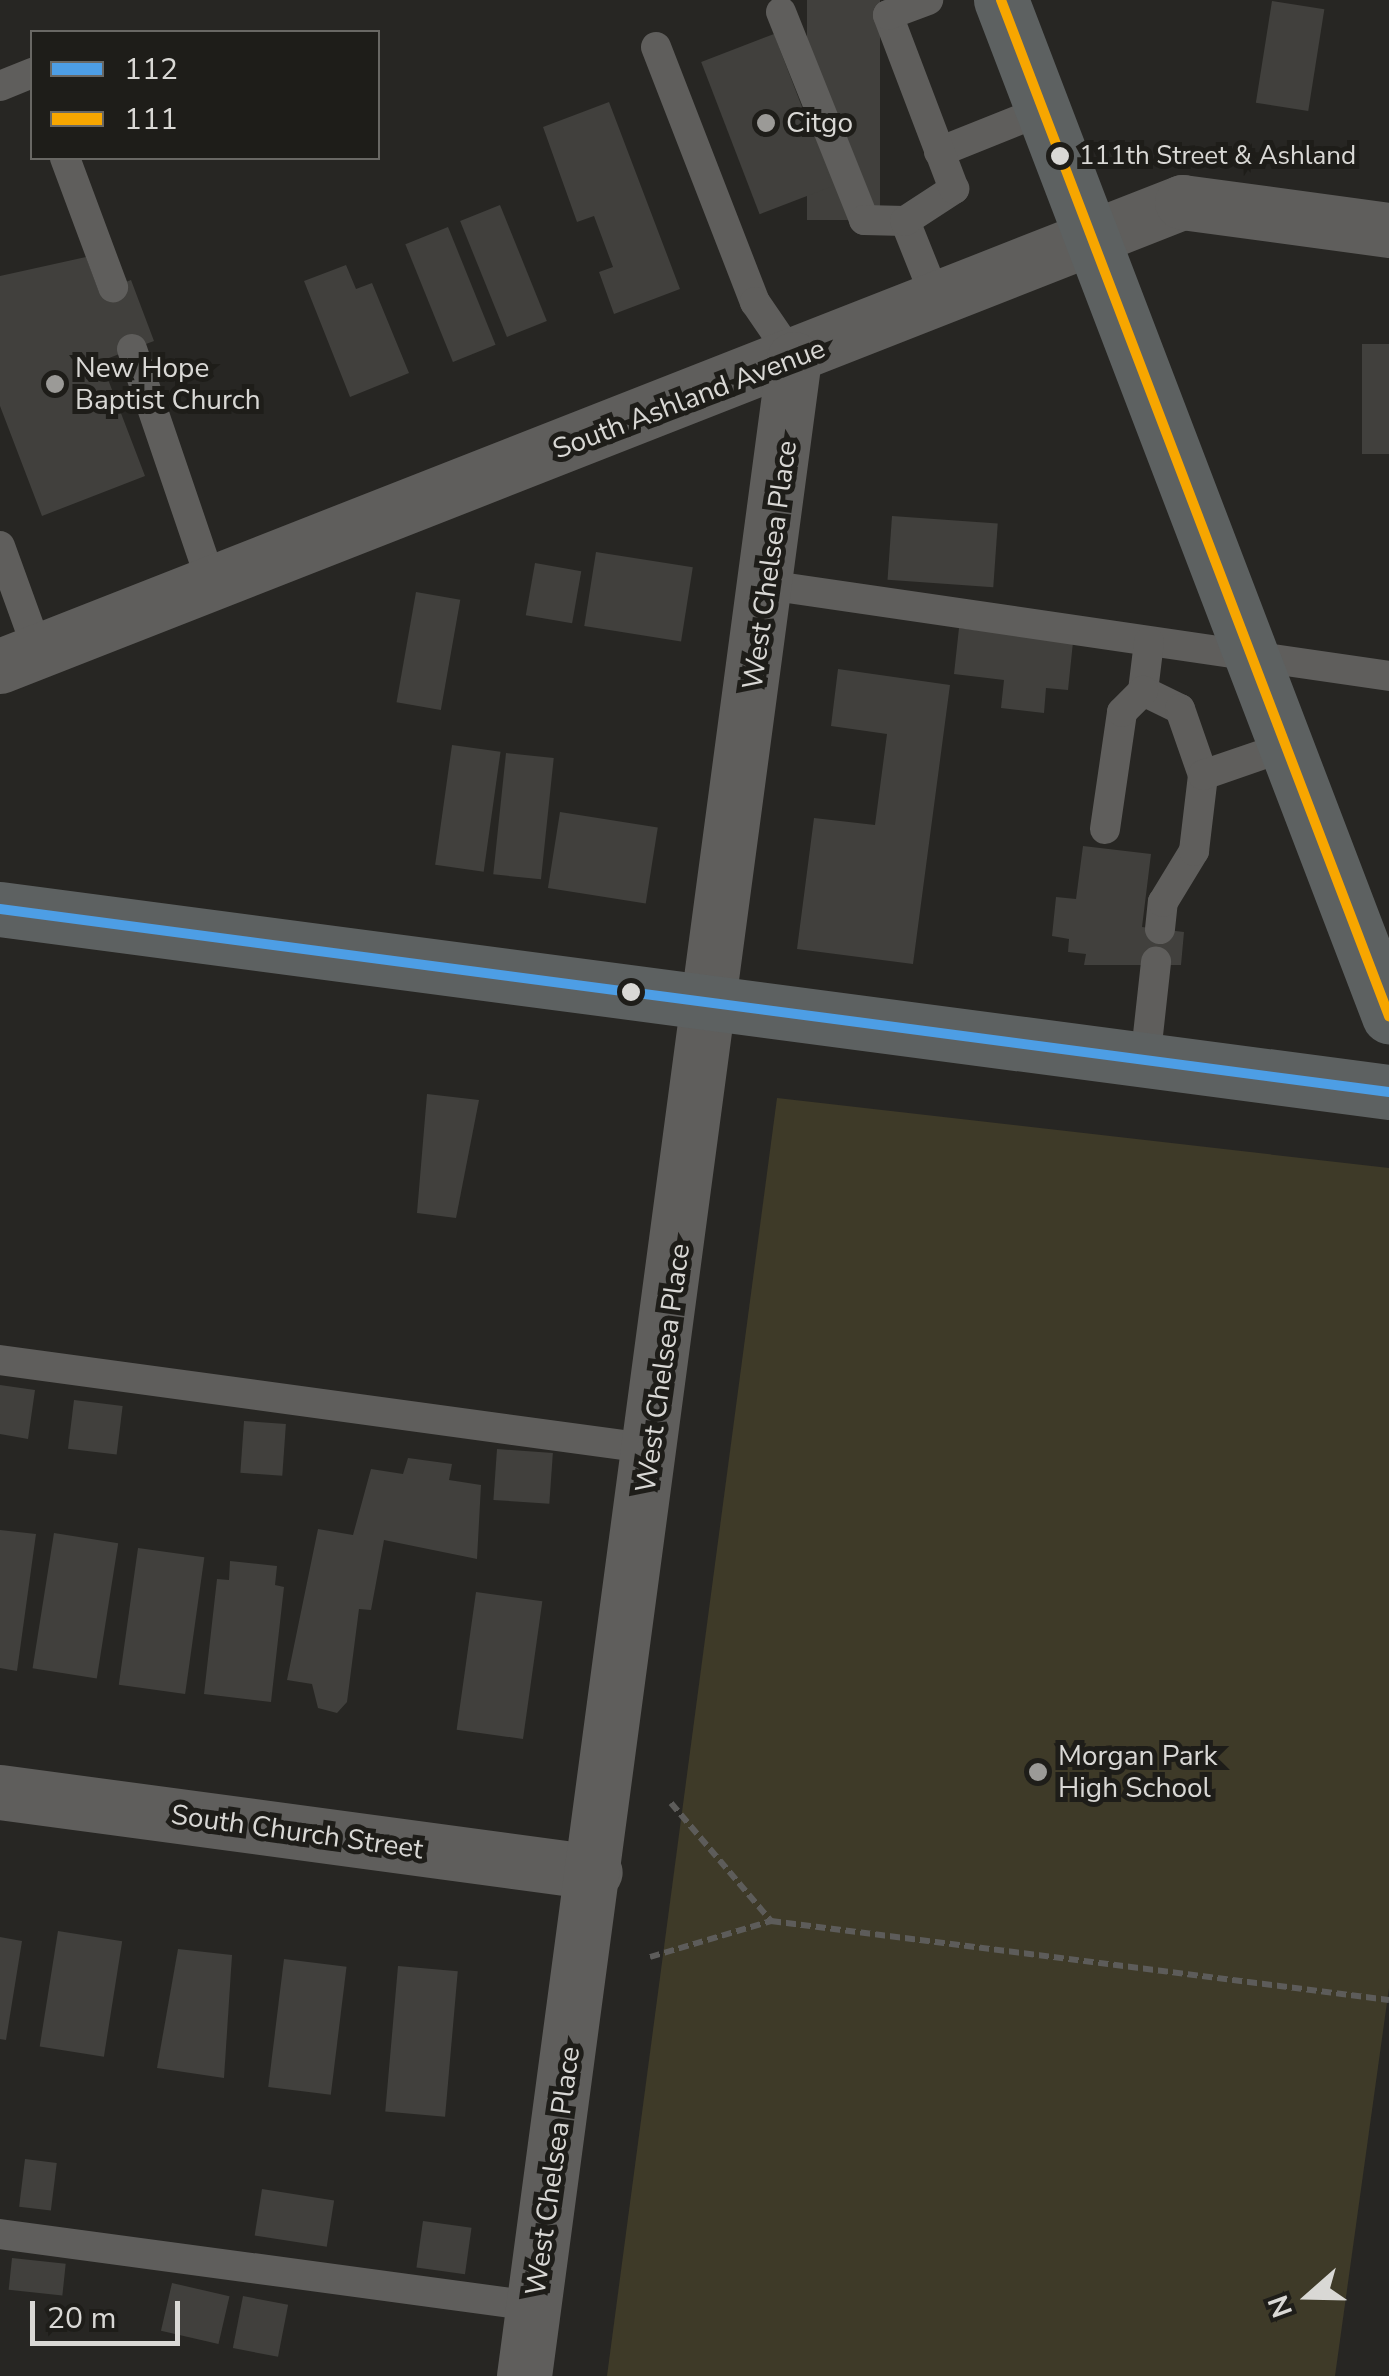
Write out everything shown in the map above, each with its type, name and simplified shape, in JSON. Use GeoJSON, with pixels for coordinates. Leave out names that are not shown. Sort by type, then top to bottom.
{"type":"FeatureCollection","features":[{"type":"Feature","properties":{"kind":"main road"},"geometry":{"type":"LineString","coordinates":[[1000,0],[1258,658],[1389,1016]]}},
{"type":"Feature","properties":{"kind":"main road"},"geometry":{"type":"LineString","coordinates":[[0,909],[712,1008],[1389,1092]]}},
{"type":"Feature","properties":{"kind":"street","name":"South Ashland Avenue"},"geometry":{"type":"LineString","coordinates":[[19,659],[794,359],[1182,202],[1389,230]]}},
{"type":"Feature","properties":{"kind":"street","name":"West Chelsea Place"},"geometry":{"type":"LineString","coordinates":[[524,2376],[712,1008],[794,359]]}},
{"type":"Feature","properties":{"kind":"street","name":"South Church Street"},"geometry":{"type":"LineString","coordinates":[[0,1792],[595,1872]]}},
{"type":"Feature","properties":{"kind":"lane"},"geometry":{"type":"LineString","coordinates":[[781,12],[864,220],[906,222],[954,190],[888,16],[928,0]]}},
{"type":"Feature","properties":{"kind":"lane"},"geometry":{"type":"LineString","coordinates":[[656,47],[755,302],[794,359]]}},
{"type":"Feature","properties":{"kind":"lane"},"geometry":{"type":"LineString","coordinates":[[0,86],[30,74]]}},
{"type":"Feature","properties":{"kind":"lane"},"geometry":{"type":"LineString","coordinates":[[939,152],[1044,110]]}},
{"type":"Feature","properties":{"kind":"lane"},"geometry":{"type":"LineString","coordinates":[[66,160],[113,287]]}},
{"type":"Feature","properties":{"kind":"lane"},"geometry":{"type":"LineString","coordinates":[[906,222],[937,301]]}},
{"type":"Feature","properties":{"kind":"lane"},"geometry":{"type":"LineString","coordinates":[[132,349],[212,584]]}},
{"type":"Feature","properties":{"kind":"lane"},"geometry":{"type":"LineString","coordinates":[[0,546],[19,659]]}},
{"type":"Feature","properties":{"kind":"lane"},"geometry":{"type":"LineString","coordinates":[[768,585],[1389,676]]}},
{"type":"Feature","properties":{"kind":"lane"},"geometry":{"type":"LineString","coordinates":[[1106,829],[1122,712],[1143,690],[1149,642]]}},
{"type":"Feature","properties":{"kind":"lane"},"geometry":{"type":"LineString","coordinates":[[1143,690],[1180,709],[1203,775],[1194,851],[1163,902],[1160,929]]}},
{"type":"Feature","properties":{"kind":"lane"},"geometry":{"type":"LineString","coordinates":[[1203,775],[1290,745]]}},
{"type":"Feature","properties":{"kind":"lane"},"geometry":{"type":"LineString","coordinates":[[1144,1062],[1156,962]]}},
{"type":"Feature","properties":{"kind":"lane"},"geometry":{"type":"LineString","coordinates":[[0,1360],[652,1449]]}},
{"type":"Feature","properties":{"kind":"lane"},"geometry":{"type":"LineString","coordinates":[[0,2234],[534,2306]]}},
{"type":"Feature","properties":{"kind":"path"},"geometry":{"type":"LineString","coordinates":[[671,1803],[771,1921]]}},
{"type":"Feature","properties":{"kind":"path"},"geometry":{"type":"LineString","coordinates":[[650,1957],[771,1921],[1389,2000]]}},
{"type":"Feature","properties":{"kind":"shaded area","name":"Morgan Park High School"},"geometry":{"type":"Polygon","coordinates":[[[777,1098],[1389,1168],[1389,1988],[1335,2376],[607,2376],[777,1098]]]}},
{"type":"Feature","properties":{"kind":"building"},"geometry":{"type":"Polygon","coordinates":[[[807,0],[880,0],[880,220],[807,220],[807,0]]]}},
{"type":"Feature","properties":{"kind":"building"},"geometry":{"type":"Polygon","coordinates":[[[1272,1],[1324,9],[1308,111],[1256,103],[1272,1]]]}},
{"type":"Feature","properties":{"kind":"building","name":"Citgo"},"geometry":{"type":"Polygon","coordinates":[[[774,34],[832,186],[760,214],[701,62],[774,34]]]}},
{"type":"Feature","properties":{"kind":"building"},"geometry":{"type":"Polygon","coordinates":[[[609,102],[680,289],[614,314],[599,272],[613,267],[594,216],[577,222],[543,127],[609,102]]]}},
{"type":"Feature","properties":{"kind":"building"},"geometry":{"type":"Polygon","coordinates":[[[500,205],[547,321],[507,337],[460,221],[500,205]]]}},
{"type":"Feature","properties":{"kind":"building"},"geometry":{"type":"Polygon","coordinates":[[[448,227],[496,345],[453,362],[405,244],[448,227]]]}},
{"type":"Feature","properties":{"kind":"building","name":"New Hope Baptist Church"},"geometry":{"type":"Polygon","coordinates":[[[86,257],[99,292],[131,280],[154,341],[101,361],[145,476],[42,516],[0,406],[0,276],[86,257]]]}},
{"type":"Feature","properties":{"kind":"building"},"geometry":{"type":"Polygon","coordinates":[[[346,265],[356,289],[372,283],[409,373],[350,397],[304,281],[346,265]]]}},
{"type":"Feature","properties":{"kind":"building"},"geometry":{"type":"Polygon","coordinates":[[[1362,344],[1389,344],[1389,454],[1362,454],[1362,344]]]}},
{"type":"Feature","properties":{"kind":"building"},"geometry":{"type":"Polygon","coordinates":[[[892,516],[998,523],[993,587],[888,580],[892,516]]]}},
{"type":"Feature","properties":{"kind":"building"},"geometry":{"type":"Polygon","coordinates":[[[596,552],[693,567],[681,641],[584,626],[596,552]]]}},
{"type":"Feature","properties":{"kind":"building"},"geometry":{"type":"Polygon","coordinates":[[[535,563],[581,571],[572,623],[526,615],[535,563]]]}},
{"type":"Feature","properties":{"kind":"building"},"geometry":{"type":"Polygon","coordinates":[[[416,592],[460,600],[441,710],[397,702],[416,592]]]}},
{"type":"Feature","properties":{"kind":"building"},"geometry":{"type":"Polygon","coordinates":[[[959,628],[1073,642],[1068,690],[1046,688],[1044,713],[1001,708],[1004,680],[954,674],[959,628]]]}},
{"type":"Feature","properties":{"kind":"building"},"geometry":{"type":"Polygon","coordinates":[[[838,669],[950,685],[913,964],[797,949],[814,818],[875,825],[887,734],[831,726],[838,669]]]}},
{"type":"Feature","properties":{"kind":"building"},"geometry":{"type":"Polygon","coordinates":[[[452,745],[501,752],[484,872],[435,865],[452,745]]]}},
{"type":"Feature","properties":{"kind":"building"},"geometry":{"type":"Polygon","coordinates":[[[506,753],[554,758],[541,879],[493,874],[506,753]]]}},
{"type":"Feature","properties":{"kind":"building"},"geometry":{"type":"Polygon","coordinates":[[[560,812],[658,827],[646,904],[548,888],[560,812]]]}},
{"type":"Feature","properties":{"kind":"building"},"geometry":{"type":"Polygon","coordinates":[[[1083,846],[1151,854],[1142,927],[1184,932],[1181,965],[1084,965],[1086,954],[1068,952],[1069,939],[1052,936],[1056,897],[1076,899],[1083,846]]]}},
{"type":"Feature","properties":{"kind":"building"},"geometry":{"type":"Polygon","coordinates":[[[427,1094],[479,1100],[456,1218],[417,1213],[427,1094]]]}},
{"type":"Feature","properties":{"kind":"building"},"geometry":{"type":"Polygon","coordinates":[[[0,1385],[35,1390],[28,1439],[0,1434],[0,1385]]]}},
{"type":"Feature","properties":{"kind":"building"},"geometry":{"type":"Polygon","coordinates":[[[74,1400],[123,1406],[117,1455],[68,1449],[74,1400]]]}},
{"type":"Feature","properties":{"kind":"building"},"geometry":{"type":"Polygon","coordinates":[[[244,1421],[286,1424],[282,1476],[240,1473],[244,1421]]]}},
{"type":"Feature","properties":{"kind":"building"},"geometry":{"type":"Polygon","coordinates":[[[497,1449],[553,1453],[549,1504],[493,1500],[497,1449]]]}},
{"type":"Feature","properties":{"kind":"building"},"geometry":{"type":"Polygon","coordinates":[[[408,1458],[452,1464],[449,1480],[481,1485],[477,1559],[384,1540],[371,1610],[359,1609],[347,1702],[337,1713],[318,1708],[312,1684],[287,1680],[318,1529],[353,1535],[371,1469],[403,1474],[408,1458]]]}},
{"type":"Feature","properties":{"kind":"building"},"geometry":{"type":"Polygon","coordinates":[[[0,1530],[36,1534],[17,1671],[0,1668],[0,1530]]]}},
{"type":"Feature","properties":{"kind":"building"},"geometry":{"type":"Polygon","coordinates":[[[54,1533],[118,1543],[97,1678],[33,1668],[54,1533]]]}},
{"type":"Feature","properties":{"kind":"building"},"geometry":{"type":"Polygon","coordinates":[[[138,1548],[204,1557],[185,1694],[119,1685],[138,1548]]]}},
{"type":"Feature","properties":{"kind":"building"},"geometry":{"type":"Polygon","coordinates":[[[230,1561],[277,1566],[275,1585],[284,1587],[271,1702],[204,1694],[217,1579],[229,1580],[230,1561]]]}},
{"type":"Feature","properties":{"kind":"building"},"geometry":{"type":"Polygon","coordinates":[[[476,1592],[542,1601],[523,1739],[457,1730],[476,1592]]]}},
{"type":"Feature","properties":{"kind":"building"},"geometry":{"type":"Polygon","coordinates":[[[58,1931],[122,1941],[104,2057],[40,2047],[58,1931]]]}},
{"type":"Feature","properties":{"kind":"building"},"geometry":{"type":"Polygon","coordinates":[[[0,1937],[22,1941],[6,2040],[0,2039],[0,1937]]]}},
{"type":"Feature","properties":{"kind":"building"},"geometry":{"type":"Polygon","coordinates":[[[178,1949],[232,1955],[224,2078],[157,2068],[178,1949]]]}},
{"type":"Feature","properties":{"kind":"building"},"geometry":{"type":"Polygon","coordinates":[[[284,1959],[347,1967],[331,2095],[268,2087],[284,1959]]]}},
{"type":"Feature","properties":{"kind":"building"},"geometry":{"type":"Polygon","coordinates":[[[398,1966],[458,1971],[445,2117],[385,2111],[398,1966]]]}},
{"type":"Feature","properties":{"kind":"building"},"geometry":{"type":"Polygon","coordinates":[[[25,2159],[57,2163],[51,2211],[19,2207],[25,2159]]]}},
{"type":"Feature","properties":{"kind":"building"},"geometry":{"type":"Polygon","coordinates":[[[262,2189],[334,2200],[327,2247],[255,2235],[262,2189]]]}},
{"type":"Feature","properties":{"kind":"building"},"geometry":{"type":"Polygon","coordinates":[[[423,2221],[472,2228],[465,2274],[416,2268],[423,2221]]]}},
{"type":"Feature","properties":{"kind":"building"},"geometry":{"type":"Polygon","coordinates":[[[12,2258],[66,2264],[62,2295],[9,2290],[12,2258]]]}},
{"type":"Feature","properties":{"kind":"building"},"geometry":{"type":"Polygon","coordinates":[[[172,2283],[229,2296],[218,2344],[161,2331],[172,2283]]]}},
{"type":"Feature","properties":{"kind":"building"},"geometry":{"type":"Polygon","coordinates":[[[243,2296],[288,2305],[278,2357],[233,2348],[243,2296]]]}},
{"type":"Feature","properties":{"kind":"transit line","name":"111"},"geometry":{"type":"LineString","coordinates":[[1001,0],[1389,1016]]}},
{"type":"Feature","properties":{"kind":"transit line","name":"112"},"geometry":{"type":"LineString","coordinates":[[0,909],[1389,1092]]}},
{"type":"Feature","properties":{"kind":"place","name":"Citgo"},"geometry":{"type":"Point","coordinates":[766,123]}},
{"type":"Feature","properties":{"kind":"place","name":"111th Street & Ashland"},"geometry":{"type":"Point","coordinates":[1060,156]}},
{"type":"Feature","properties":{"kind":"place","name":"New Hope Baptist Church"},"geometry":{"type":"Point","coordinates":[55,384]}},
{"type":"Feature","properties":{"kind":"place","name":"Morgan Park High School"},"geometry":{"type":"Point","coordinates":[1038,1772]}}]}
